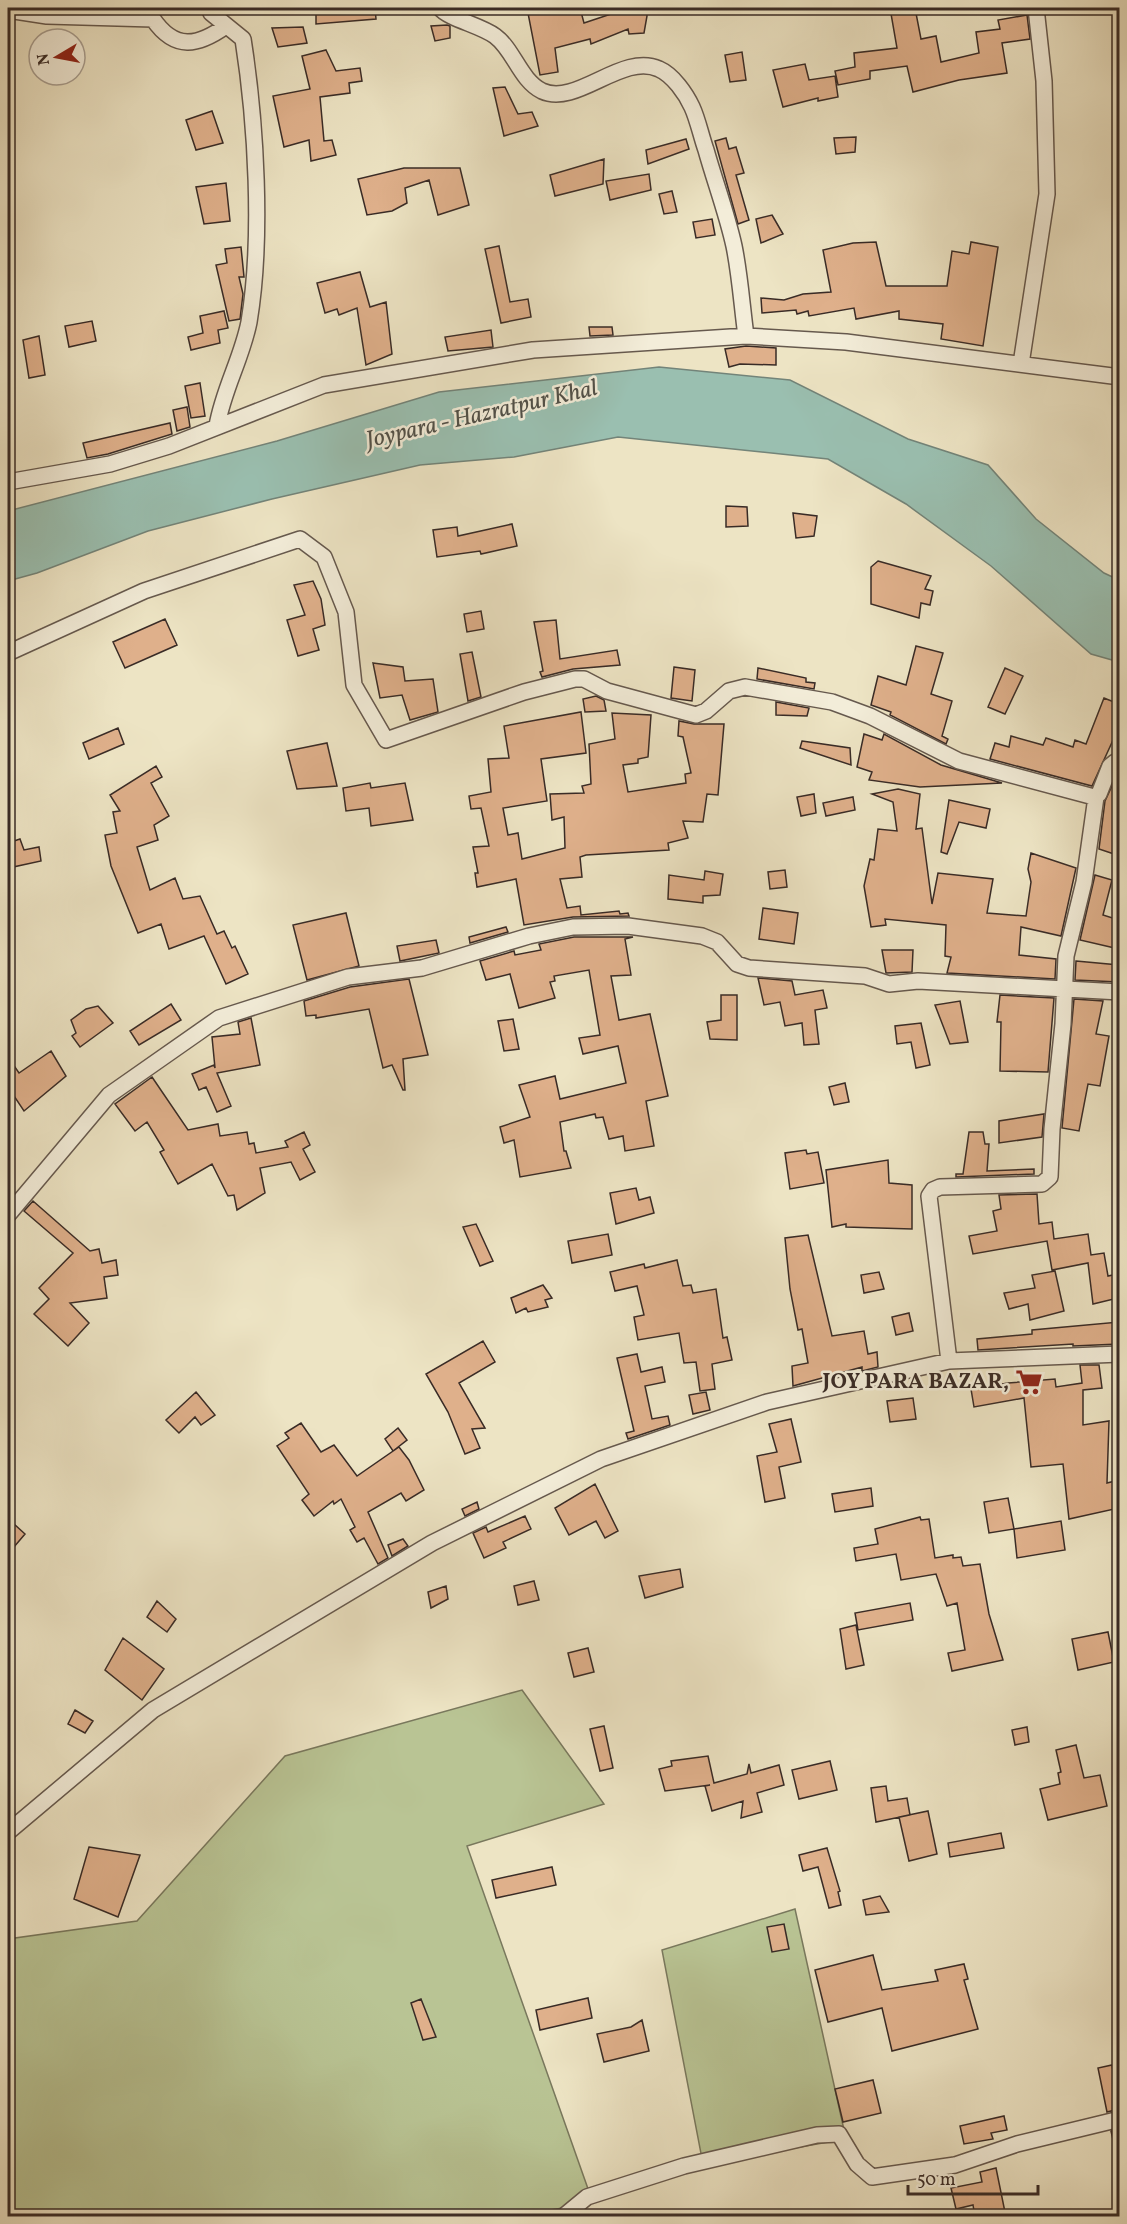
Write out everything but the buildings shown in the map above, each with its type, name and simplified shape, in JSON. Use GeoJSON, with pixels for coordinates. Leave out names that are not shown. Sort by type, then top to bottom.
{"type":"FeatureCollection","features":[{"type":"Feature","properties":{"kind":"street"},"geometry":{"type":"LineString","coordinates":[[209,8],[211,13],[243,39],[251,90],[256,233],[249,322],[220,408],[217,426]]}},
{"type":"Feature","properties":{"kind":"street"},"geometry":{"type":"LineString","coordinates":[[440,8],[444,13],[482,27],[501,40],[523,73],[540,90],[551,94],[570,91],[637,65],[659,69],[675,82],[692,107],[727,218],[734,248],[746,336]]}},
{"type":"Feature","properties":{"kind":"street"},"geometry":{"type":"LineString","coordinates":[[1021,364],[1047,194],[1044,81],[1035,8]]}},
{"type":"Feature","properties":{"kind":"street"},"geometry":{"type":"LineString","coordinates":[[8,10],[47,16],[153,19],[164,35],[185,43],[208,38],[226,26]]}},
{"type":"Feature","properties":{"kind":"street"},"geometry":{"type":"LineString","coordinates":[[8,482],[110,464],[169,446],[324,385],[533,350],[746,336],[846,342],[1119,377]]}},
{"type":"Feature","properties":{"kind":"street"},"geometry":{"type":"LineString","coordinates":[[8,653],[144,591],[300,539],[324,557],[346,612],[354,685],[386,740],[524,692],[575,679],[584,679],[607,691],[696,715],[706,711],[729,691],[745,687],[832,702],[870,716],[959,761],[1096,797]]}},
{"type":"Feature","properties":{"kind":"street"},"geometry":{"type":"LineString","coordinates":[[949,1361],[929,1196],[933,1190],[940,1187],[1042,1184],[1050,1178],[1066,956],[1084,882],[1096,797],[1112,763],[1119,763]]}},
{"type":"Feature","properties":{"kind":"street"},"geometry":{"type":"LineString","coordinates":[[8,1215],[110,1095],[219,1018],[348,977],[422,968],[548,931],[585,927],[663,929],[702,936],[717,942],[737,964],[748,968],[865,976],[889,984],[918,981],[1119,992]]}},
{"type":"Feature","properties":{"kind":"street"},"geometry":{"type":"LineString","coordinates":[[8,1832],[153,1710],[432,1543],[601,1459],[768,1402],[949,1361],[1119,1354]]}},
{"type":"Feature","properties":{"kind":"street"},"geometry":{"type":"LineString","coordinates":[[564,2217],[587,2197],[673,2169],[817,2135],[839,2134],[857,2164],[872,2177],[955,2165],[1017,2144],[1119,2119]]}},
{"type":"Feature","properties":{"kind":"shaded area"},"geometry":{"type":"Polygon","coordinates":[[[522,1690],[604,1804],[467,1846],[593,2203],[514,2216],[8,2216],[8,1939],[137,1921],[285,1756],[522,1690]]]}},
{"type":"Feature","properties":{"kind":"shaded area"},"geometry":{"type":"Polygon","coordinates":[[[795,1909],[846,2139],[703,2164],[662,1950],[795,1909]]]}},
{"type":"Feature","properties":{"kind":"water","name":"Joypara - Hazratpur Khal"},"geometry":{"type":"Polygon","coordinates":[[[659,367],[790,380],[908,439],[988,465],[1036,519],[1104,573],[1119,580],[1119,662],[1091,654],[991,566],[906,504],[828,459],[618,437],[514,457],[420,465],[272,499],[148,531],[37,573],[8,581],[8,511],[277,441],[439,392],[659,367]]]}},
{"type":"Feature","properties":{"kind":"place","name":"JOY PARA BAZAR,"},"geometry":{"type":"Point","coordinates":[1029,1382]}}]}
